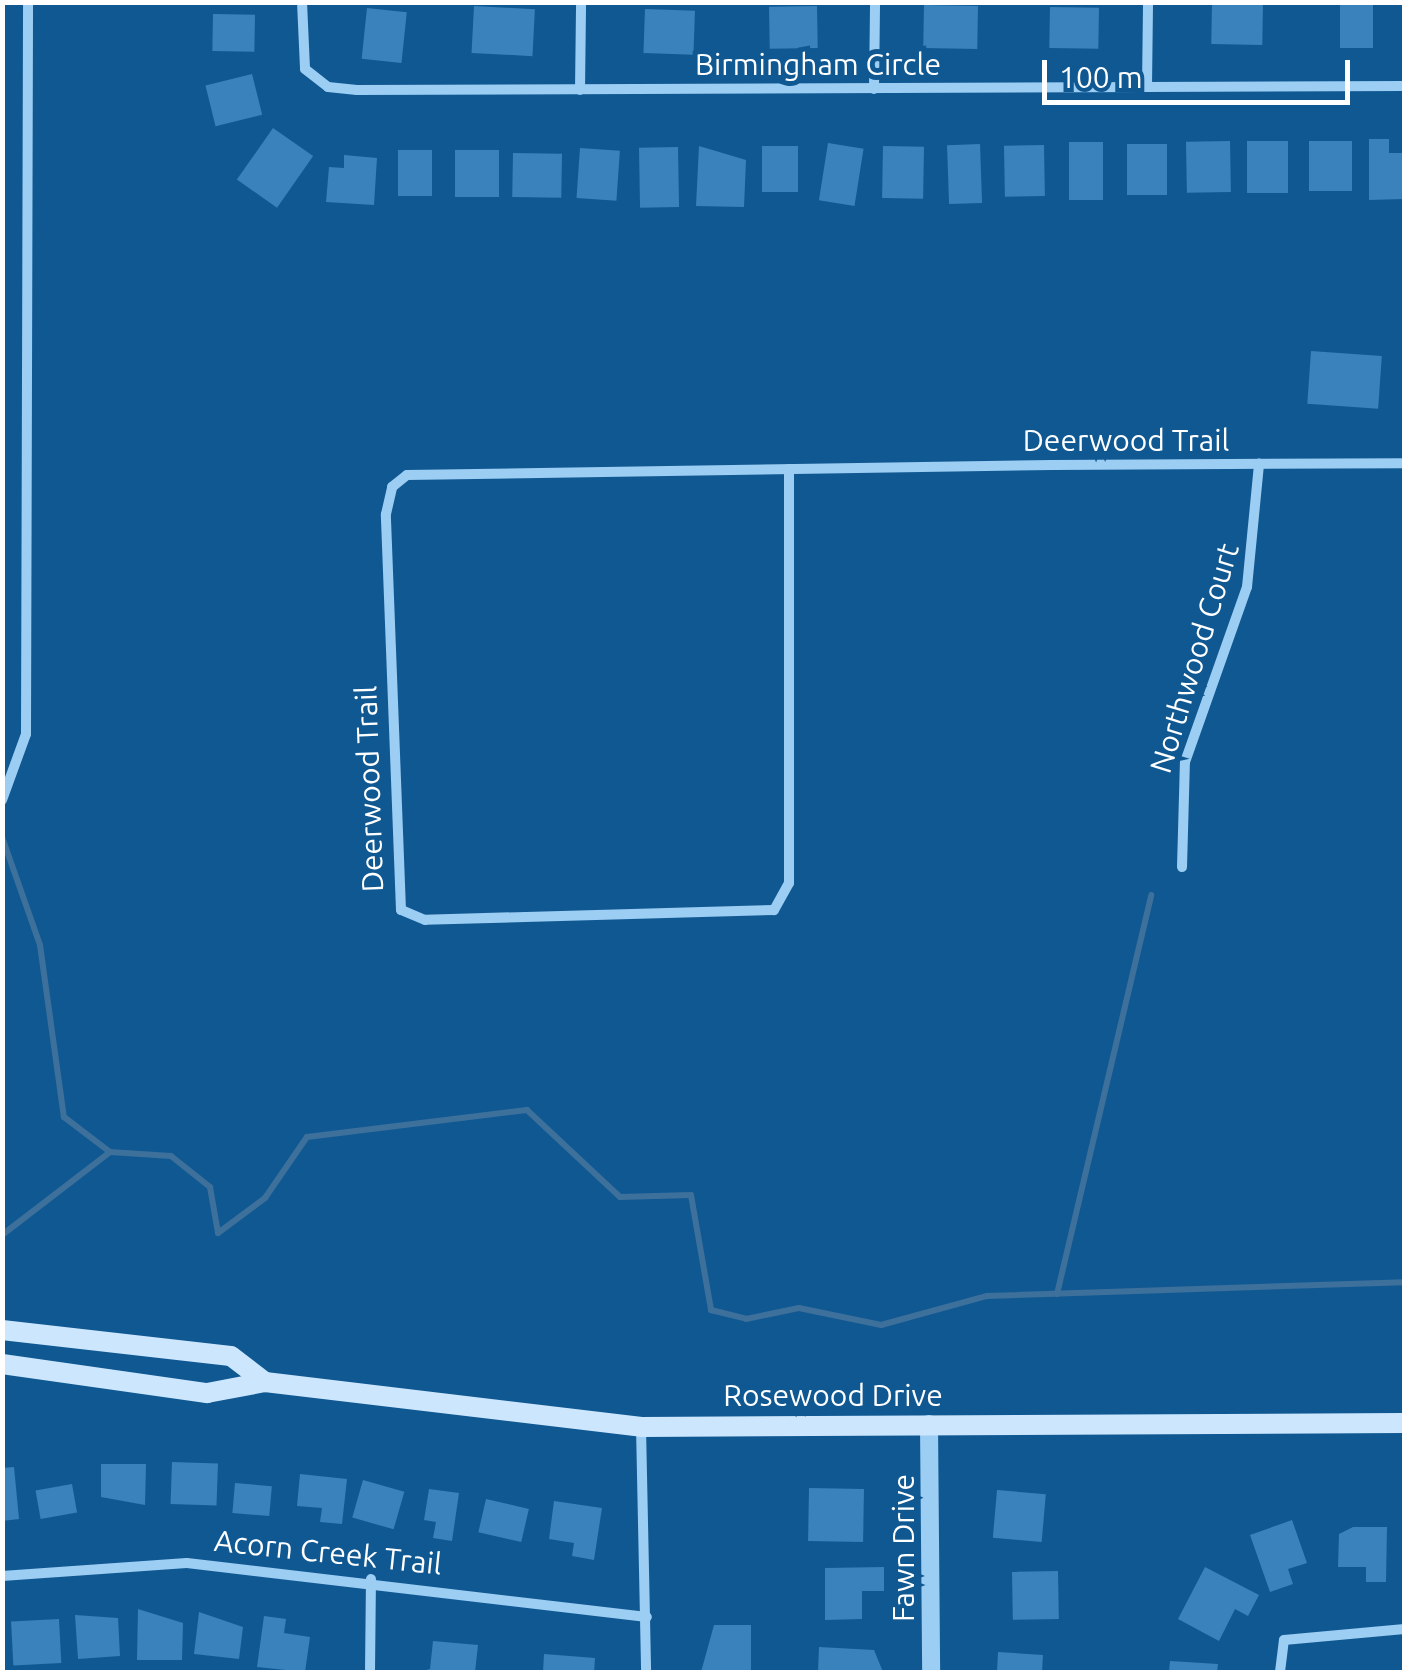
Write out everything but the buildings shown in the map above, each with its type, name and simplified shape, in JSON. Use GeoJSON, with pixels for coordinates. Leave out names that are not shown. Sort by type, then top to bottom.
{"type":"FeatureCollection","features":[{"type":"Feature","properties":{"kind":"main road","name":"Rosewood Drive"},"geometry":{"type":"LineString","coordinates":[[2,1330],[230,1356],[265,1382]]}},
{"type":"Feature","properties":{"kind":"main road","name":"Rosewood Drive"},"geometry":{"type":"LineString","coordinates":[[2,1364],[207,1393],[265,1382],[642,1427],[1404,1423]]}},
{"type":"Feature","properties":{"kind":"street"},"geometry":{"type":"LineString","coordinates":[[2,800],[26,734],[28,2]]}},
{"type":"Feature","properties":{"kind":"street","name":"Birmingham Circle"},"geometry":{"type":"LineString","coordinates":[[302,2],[305,69],[328,87],[580,90],[1404,86]]}},
{"type":"Feature","properties":{"kind":"street"},"geometry":{"type":"LineString","coordinates":[[580,90],[582,2]]}},
{"type":"Feature","properties":{"kind":"street"},"geometry":{"type":"LineString","coordinates":[[874,89],[875,2]]}},
{"type":"Feature","properties":{"kind":"street"},"geometry":{"type":"LineString","coordinates":[[1147,87],[1148,2]]}},
{"type":"Feature","properties":{"kind":"street","name":"Deerwood Trail"},"geometry":{"type":"LineString","coordinates":[[788,469],[789,883],[774,910],[425,920],[401,910],[392,488],[406,475],[788,469],[1404,463]]}},
{"type":"Feature","properties":{"kind":"street","name":"Northwood Court"},"geometry":{"type":"LineString","coordinates":[[1182,867],[1185,762],[1247,586],[1259,464]]}},
{"type":"Feature","properties":{"kind":"street","name":"Fawn Drive"},"geometry":{"type":"LineString","coordinates":[[929,1424],[931,1672]]}},
{"type":"Feature","properties":{"kind":"street"},"geometry":{"type":"LineString","coordinates":[[642,1427],[646,1672]]}},
{"type":"Feature","properties":{"kind":"street","name":"Acorn Creek Trail"},"geometry":{"type":"LineString","coordinates":[[2,1576],[187,1563],[371,1579],[647,1617]]}},
{"type":"Feature","properties":{"kind":"street"},"geometry":{"type":"LineString","coordinates":[[370,1672],[371,1579]]}},
{"type":"Feature","properties":{"kind":"street"},"geometry":{"type":"LineString","coordinates":[[1280,1672],[1284,1640],[1404,1628]]}},
{"type":"Feature","properties":{"kind":"waterway"},"geometry":{"type":"LineString","coordinates":[[2,837],[40,945],[64,1117],[110,1152]]}},
{"type":"Feature","properties":{"kind":"waterway"},"geometry":{"type":"LineString","coordinates":[[1057,1294],[1151,895]]}},
{"type":"Feature","properties":{"kind":"waterway"},"geometry":{"type":"LineString","coordinates":[[2,1235],[110,1152],[171,1156],[210,1187],[218,1233],[265,1198],[307,1137],[527,1110],[620,1197],[691,1195],[711,1310],[746,1319],[799,1308],[881,1325],[987,1296],[1404,1282]]}}]}
